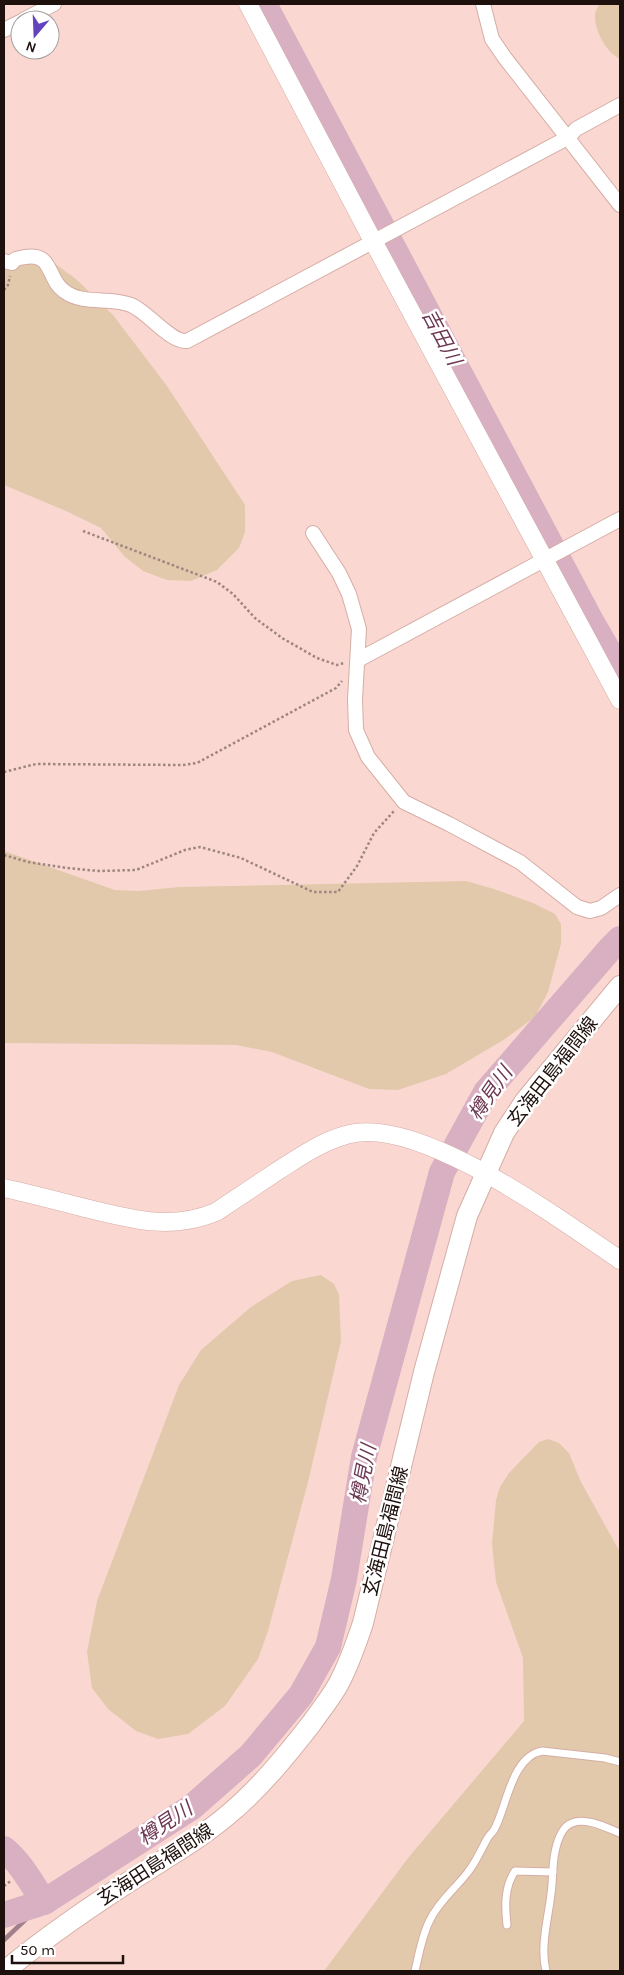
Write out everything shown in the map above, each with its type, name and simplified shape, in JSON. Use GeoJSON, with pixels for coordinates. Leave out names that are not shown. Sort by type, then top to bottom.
{"type":"FeatureCollection","features":[{"type":"Feature","properties":{"kind":"main road","name":"玄海田島福間線"},"geometry":{"type":"LineString","coordinates":[[5,1971],[78,1915],[194,1840],[230,1814],[289,1751],[326,1703],[338,1684],[353,1653],[362,1623],[447,1283],[482,1171],[525,1101],[620,986]]}},
{"type":"Feature","properties":{"kind":"street"},"geometry":{"type":"LineString","coordinates":[[43,10],[54,4]]}},
{"type":"Feature","properties":{"kind":"street"},"geometry":{"type":"LineString","coordinates":[[248,4],[620,700]]}},
{"type":"Feature","properties":{"kind":"street"},"geometry":{"type":"LineString","coordinates":[[482,4],[492,39],[504,58],[569,137],[620,205]]}},
{"type":"Feature","properties":{"kind":"street"},"geometry":{"type":"LineString","coordinates":[[4,261],[12,263],[19,258],[30,256],[40,258],[46,263],[56,284],[64,292],[88,300],[115,301],[130,305],[144,312],[173,338],[181,342],[194,338],[569,137],[576,130],[620,106]]}},
{"type":"Feature","properties":{"kind":"street"},"geometry":{"type":"LineString","coordinates":[[358,660],[620,519]]}},
{"type":"Feature","properties":{"kind":"street"},"geometry":{"type":"LineString","coordinates":[[313,532],[340,573],[349,594],[359,628],[355,700],[356,730],[368,757],[404,802],[520,862],[577,907],[590,911],[601,908],[620,895]]}},
{"type":"Feature","properties":{"kind":"street"},"geometry":{"type":"LineString","coordinates":[[4,1188],[145,1221],[184,1222],[216,1212],[319,1145],[348,1134],[368,1132],[390,1133],[412,1139],[482,1171],[532,1201],[620,1260]]}},
{"type":"Feature","properties":{"kind":"lane"},"geometry":{"type":"LineString","coordinates":[[415,1971],[430,1921],[438,1906],[470,1870],[479,1856],[488,1837],[494,1830],[511,1785],[519,1769],[527,1759],[534,1752],[542,1751],[605,1758],[620,1762]]}},
{"type":"Feature","properties":{"kind":"lane"},"geometry":{"type":"LineString","coordinates":[[546,1971],[544,1954],[555,1852],[562,1832],[565,1827],[572,1823],[586,1822],[620,1833]]}},
{"type":"Feature","properties":{"kind":"lane"},"geometry":{"type":"LineString","coordinates":[[508,1925],[505,1901],[508,1887],[515,1871],[553,1872]]}},
{"type":"Feature","properties":{"kind":"path"},"geometry":{"type":"LineString","coordinates":[[84,531],[217,582],[233,594],[255,618],[282,638],[317,658],[337,665],[358,660]]}},
{"type":"Feature","properties":{"kind":"path"},"geometry":{"type":"LineString","coordinates":[[4,772],[36,764],[183,765],[197,763],[336,688],[358,660]]}},
{"type":"Feature","properties":{"kind":"path"},"geometry":{"type":"LineString","coordinates":[[4,855],[28,862],[66,868],[99,871],[136,870],[185,850],[200,847],[241,858],[313,892],[338,892],[357,866],[374,833],[391,813],[404,802]]}},
{"type":"Feature","properties":{"kind":"path"},"geometry":{"type":"LineString","coordinates":[[4,1886],[12,1880]]}},
{"type":"Feature","properties":{"kind":"shaded area"},"geometry":{"type":"Polygon","coordinates":[[[599,4],[620,4],[620,59],[610,52],[599,34],[595,15],[599,4]]]}},
{"type":"Feature","properties":{"kind":"shaded area"},"geometry":{"type":"Polygon","coordinates":[[[31,254],[54,263],[76,279],[113,315],[167,386],[245,505],[245,532],[239,548],[217,570],[191,581],[167,580],[143,571],[125,557],[101,528],[4,485],[4,262],[31,254]]]}},
{"type":"Feature","properties":{"kind":"shaded area"},"geometry":{"type":"Polygon","coordinates":[[[4,851],[115,890],[139,891],[179,887],[466,881],[533,903],[555,914],[561,924],[561,944],[548,992],[535,1017],[505,1039],[446,1074],[398,1090],[369,1089],[272,1052],[236,1045],[4,1043],[4,851]]]}},
{"type":"Feature","properties":{"kind":"shaded area"},"geometry":{"type":"Polygon","coordinates":[[[321,1275],[334,1284],[339,1295],[341,1341],[308,1482],[268,1631],[258,1659],[225,1706],[188,1734],[158,1739],[136,1731],[108,1709],[92,1688],[87,1652],[97,1601],[179,1385],[201,1350],[251,1307],[292,1281],[321,1275]]]}},
{"type":"Feature","properties":{"kind":"shaded area"},"geometry":{"type":"Polygon","coordinates":[[[548,1439],[559,1443],[569,1453],[581,1482],[620,1552],[620,1971],[324,1971],[408,1858],[524,1721],[523,1658],[496,1582],[492,1544],[496,1500],[500,1487],[509,1473],[539,1442],[548,1439]]]}},
{"type":"Feature","properties":{"kind":"waterway","name":"吉田川"},"geometry":{"type":"LineString","coordinates":[[264,4],[591,621],[620,671]]}},
{"type":"Feature","properties":{"kind":"waterway","name":"樽見川"},"geometry":{"type":"LineString","coordinates":[[4,1915],[44,1902],[192,1807],[251,1755],[301,1695],[328,1647],[344,1579],[364,1457],[442,1172],[486,1092],[620,939]]}},
{"type":"Feature","properties":{"kind":"waterway"},"geometry":{"type":"LineString","coordinates":[[4,1849],[21,1867],[44,1902]]}},
{"type":"Feature","properties":{"kind":"waterway"},"geometry":{"type":"LineString","coordinates":[[4,1940],[44,1902]]}}]}
